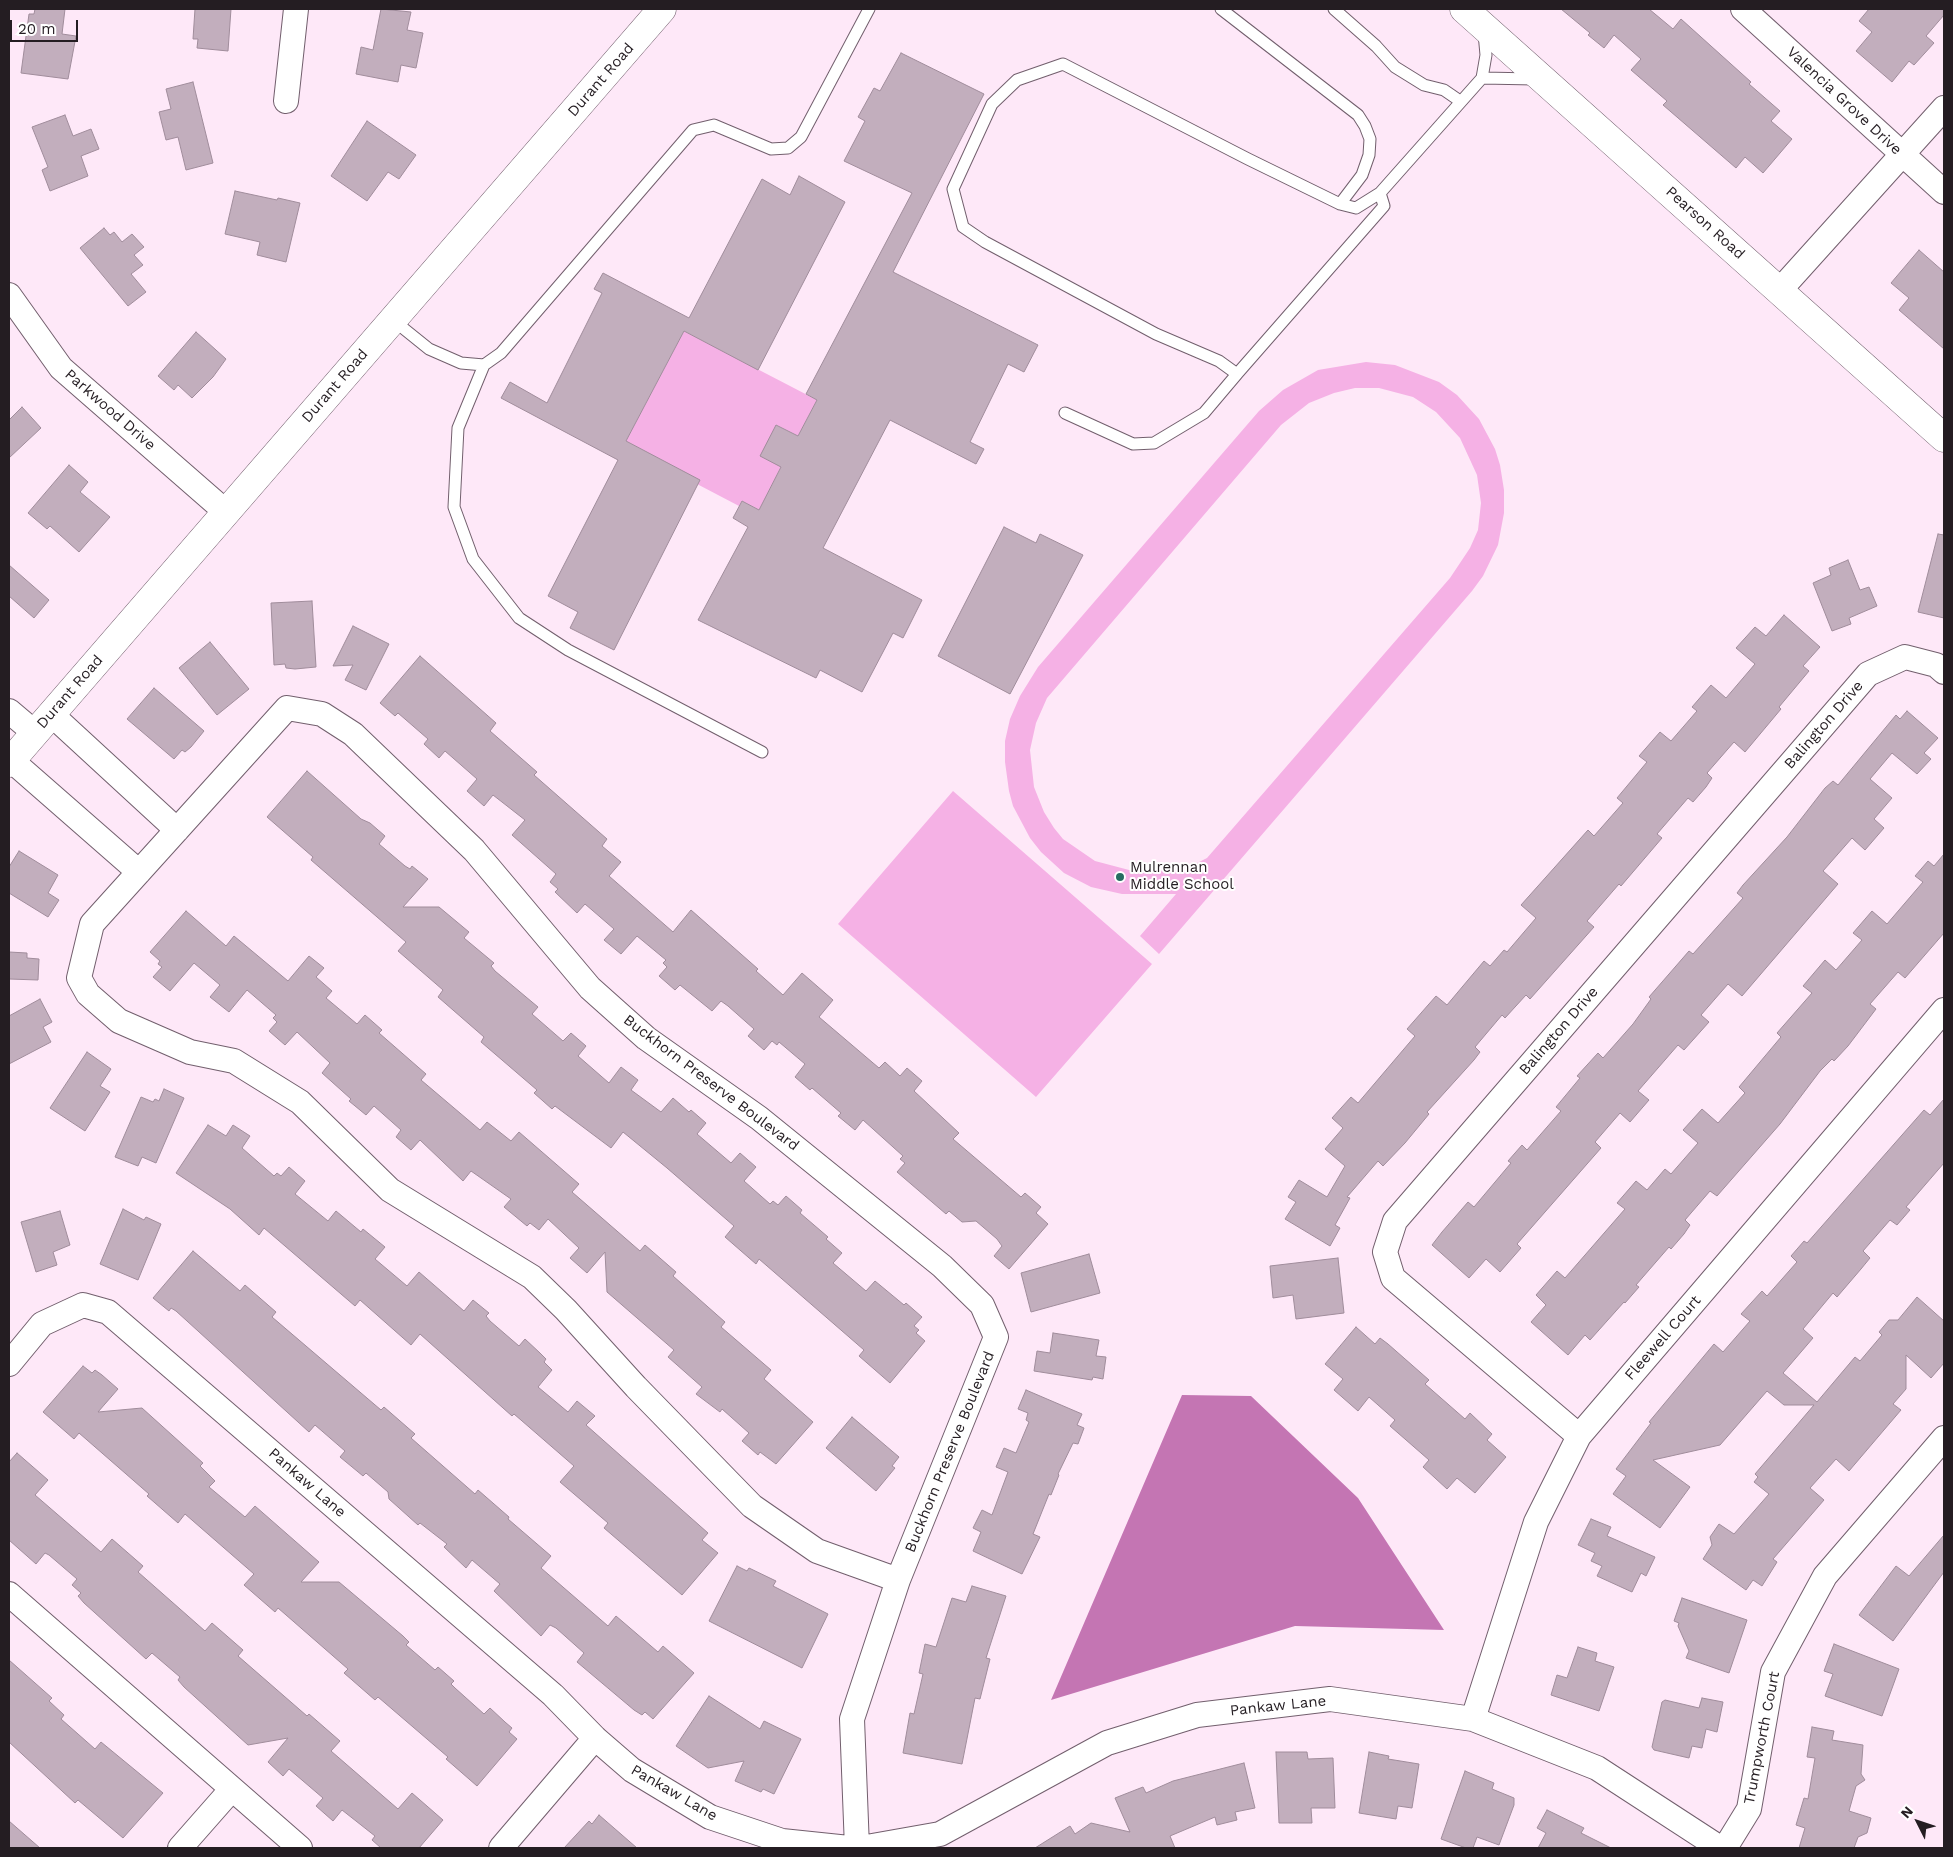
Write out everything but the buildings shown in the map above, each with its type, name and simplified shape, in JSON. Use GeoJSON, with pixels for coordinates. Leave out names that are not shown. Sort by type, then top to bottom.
{"type":"FeatureCollection","features":[{"type":"Feature","properties":{"kind":"street"},"geometry":{"type":"LineString","coordinates":[[286,100],[296,9]]}},
{"type":"Feature","properties":{"kind":"street","name":"Durant Road"},"geometry":{"type":"LineString","coordinates":[[10,761],[662,9]]}},
{"type":"Feature","properties":{"kind":"street","name":"Valencia Grove Drive"},"geometry":{"type":"LineString","coordinates":[[1744,9],[1944,192]]}},
{"type":"Feature","properties":{"kind":"street","name":"Pearson Road"},"geometry":{"type":"LineString","coordinates":[[1474,18],[1944,438]]}},
{"type":"Feature","properties":{"kind":"street"},"geometry":{"type":"LineString","coordinates":[[1780,290],[1944,108]]}},
{"type":"Feature","properties":{"kind":"street","name":"Parkwood Drive"},"geometry":{"type":"LineString","coordinates":[[9,295],[61,368],[226,512]]}},
{"type":"Feature","properties":{"kind":"street","name":"Balington Drive"},"geometry":{"type":"LineString","coordinates":[[1579,1436],[1393,1278],[1385,1252],[1395,1222],[1868,674],[1905,657],[1936,665],[1944,672]]}},
{"type":"Feature","properties":{"kind":"street","name":"Buckhorn Preserve Boulevard"},"geometry":{"type":"LineString","coordinates":[[856,1848],[852,1719],[898,1580],[996,1337],[982,1305],[942,1266],[767,1124],[646,1038],[590,988],[474,850],[354,734],[322,714],[287,708],[92,924],[79,978],[88,994],[119,1021],[190,1052],[234,1061],[300,1102],[390,1190],[532,1277],[566,1310],[636,1387],[752,1506],[817,1551],[898,1580]]}},
{"type":"Feature","properties":{"kind":"street"},"geometry":{"type":"LineString","coordinates":[[9,711],[43,724],[177,830]]}},
{"type":"Feature","properties":{"kind":"street"},"geometry":{"type":"LineString","coordinates":[[10,761],[140,872]]}},
{"type":"Feature","properties":{"kind":"street","name":"Fleewell Court"},"geometry":{"type":"LineString","coordinates":[[1473,1719],[1536,1522],[1579,1436],[1944,1010]]}},
{"type":"Feature","properties":{"kind":"street","name":"Pankaw Lane"},"geometry":{"type":"LineString","coordinates":[[9,1364],[42,1324],[83,1305],[108,1312],[553,1695],[595,1738],[632,1770],[710,1817],[782,1841],[849,1848]]}},
{"type":"Feature","properties":{"kind":"street","name":"Trumpworth Court"},"geometry":{"type":"LineString","coordinates":[[1724,1848],[1749,1810],[1773,1672],[1825,1576],[1944,1438]]}},
{"type":"Feature","properties":{"kind":"street"},"geometry":{"type":"LineString","coordinates":[[9,1594],[231,1790],[300,1848]]}},
{"type":"Feature","properties":{"kind":"street","name":"Pankaw Lane"},"geometry":{"type":"LineString","coordinates":[[861,1848],[940,1834],[1108,1743],[1197,1714],[1330,1700],[1473,1719],[1597,1768],[1720,1848]]}},
{"type":"Feature","properties":{"kind":"street"},"geometry":{"type":"LineString","coordinates":[[501,1848],[595,1738]]}},
{"type":"Feature","properties":{"kind":"street"},"geometry":{"type":"LineString","coordinates":[[180,1848],[231,1790]]}},
{"type":"Feature","properties":{"kind":"lane"},"geometry":{"type":"LineString","coordinates":[[762,752],[568,650],[519,618],[473,559],[454,507],[458,428],[484,364],[500,353],[693,130],[714,125],[772,149],[788,148],[801,137],[869,9]]}},
{"type":"Feature","properties":{"kind":"lane"},"geometry":{"type":"LineString","coordinates":[[1221,9],[1358,116],[1365,126],[1370,139],[1369,154],[1362,175],[1340,204]]}},
{"type":"Feature","properties":{"kind":"lane"},"geometry":{"type":"LineString","coordinates":[[1334,9],[1376,46],[1395,66],[1424,85],[1444,90],[1460,101]]}},
{"type":"Feature","properties":{"kind":"lane"},"geometry":{"type":"LineString","coordinates":[[1237,374],[1219,361],[1139,325],[985,242],[963,227],[953,189],[992,104],[1017,80],[1063,64],[1340,204],[1356,208],[1380,193],[1482,78],[1486,55],[1474,18]]}},
{"type":"Feature","properties":{"kind":"lane"},"geometry":{"type":"LineString","coordinates":[[1482,78],[1543,78]]}},
{"type":"Feature","properties":{"kind":"lane"},"geometry":{"type":"LineString","coordinates":[[1065,413],[1133,444],[1154,443],[1204,413],[1384,206],[1380,193]]}},
{"type":"Feature","properties":{"kind":"lane"},"geometry":{"type":"LineString","coordinates":[[393,320],[430,348],[461,363],[484,364]]}},
{"type":"Feature","properties":{"kind":"shaded area"},"geometry":{"type":"Polygon","coordinates":[[[684,331],[817,400],[798,436],[776,425],[781,467],[759,510],[742,501],[739,506],[697,484],[699,480],[626,441],[684,331]]]}},
{"type":"Feature","properties":{"kind":"shaded area"},"geometry":{"type":"Polygon","coordinates":[[[1366,362],[1395,365],[1439,382],[1457,395],[1479,419],[1495,449],[1500,465],[1504,490],[1504,513],[1498,545],[1483,576],[1472,591],[1159,954],[1140,936],[1176,894],[1122,894],[1091,887],[1064,873],[1041,852],[1030,838],[1013,806],[1009,791],[1005,762],[1005,741],[1010,719],[1020,696],[1038,667],[1259,411],[1283,390],[1318,370],[1366,362]],[[1355,388],[1334,393],[1309,403],[1281,425],[1047,698],[1036,723],[1030,750],[1034,787],[1044,812],[1063,839],[1095,861],[1129,870],[1155,872],[1193,865],[1207,858],[1450,578],[1470,548],[1478,530],[1481,503],[1477,475],[1460,438],[1436,412],[1413,397],[1379,388],[1355,388]]]}},
{"type":"Feature","properties":{"kind":"shaded area"},"geometry":{"type":"Polygon","coordinates":[[[953,791],[1152,964],[1036,1097],[838,924],[953,791]]]}},
{"type":"Feature","properties":{"kind":"shaded area"},"geometry":{"type":"Polygon","coordinates":[[[1182,1395],[1251,1396],[1358,1498],[1444,1630],[1295,1626],[1051,1700],[1182,1395]]]}},
{"type":"Feature","properties":{"kind":"place","name":"Mulrennan Middle School"},"geometry":{"type":"Point","coordinates":[1120,877]}}]}
